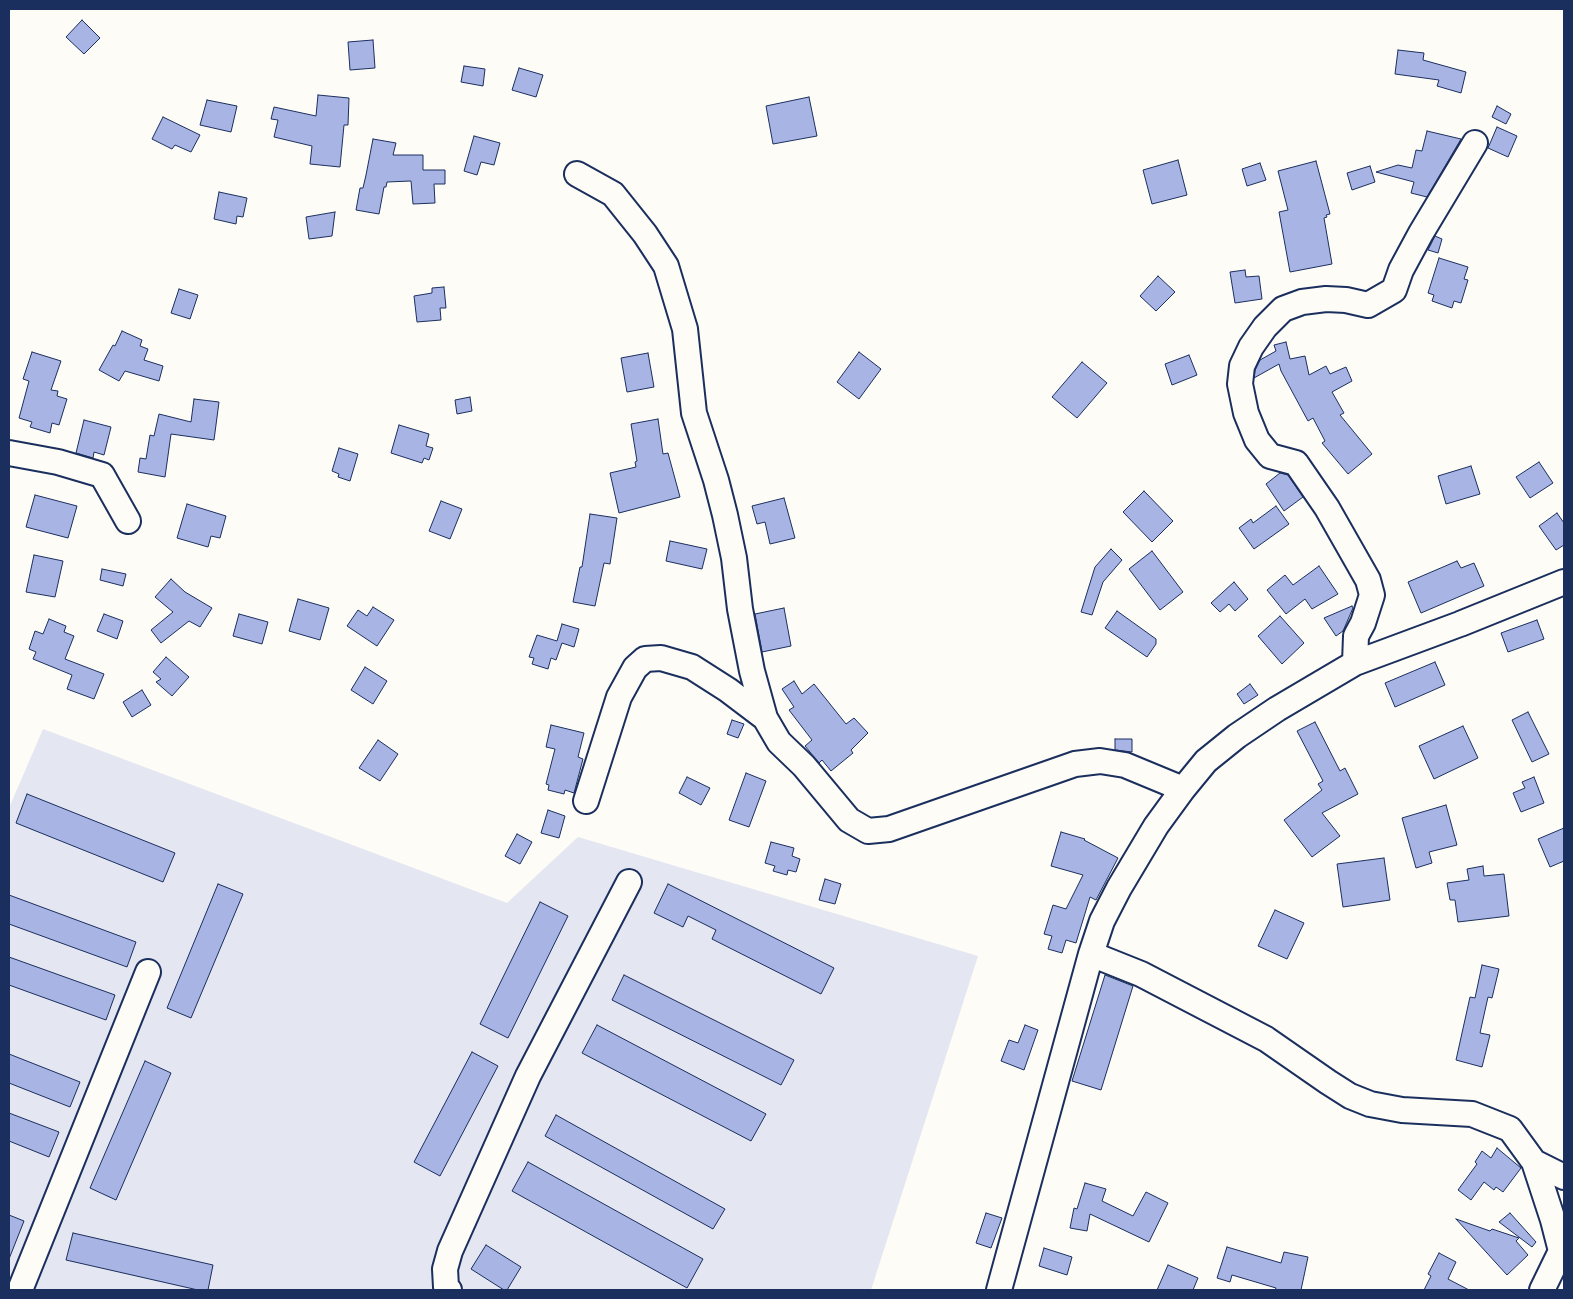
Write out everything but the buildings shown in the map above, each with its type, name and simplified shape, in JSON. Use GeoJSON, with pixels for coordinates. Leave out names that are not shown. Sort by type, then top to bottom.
{"type":"FeatureCollection","features":[{"type":"Feature","properties":{"kind":"street"},"geometry":{"type":"LineString","coordinates":[[1355,663],[1356,636],[1364,623],[1372,595],[1368,580],[1327,508],[1296,463],[1270,456],[1257,440],[1246,412],[1240,384],[1242,366],[1251,347],[1265,327],[1283,309],[1302,302],[1326,299],[1346,300],[1368,305],[1394,290],[1401,270],[1475,143]]}},
{"type":"Feature","properties":{"kind":"street"},"geometry":{"type":"LineString","coordinates":[[577,174],[613,194],[645,234],[666,266],[685,329],[694,413],[716,480],[725,515],[734,558],[741,618],[752,671],[765,718],[779,742],[804,766],[849,820],[868,831],[889,829],[1075,764],[1100,761],[1124,765],[1183,789]]}},
{"type":"Feature","properties":{"kind":"street"},"geometry":{"type":"LineString","coordinates":[[9,453],[58,462],[102,475],[128,521]]}},
{"type":"Feature","properties":{"kind":"street"},"geometry":{"type":"LineString","coordinates":[[999,1290],[1091,954],[1102,921],[1119,888],[1156,826],[1183,789],[1206,761],[1237,736],[1277,709],[1355,663],[1460,624],[1564,582]]}},
{"type":"Feature","properties":{"kind":"street"},"geometry":{"type":"LineString","coordinates":[[586,801],[619,697],[635,668],[646,660],[661,658],[692,667],[728,690],[765,718]]}},
{"type":"Feature","properties":{"kind":"street"},"geometry":{"type":"LineString","coordinates":[[449,1290],[446,1287],[445,1269],[450,1251],[528,1076],[629,882]]}},
{"type":"Feature","properties":{"kind":"street"},"geometry":{"type":"LineString","coordinates":[[1091,954],[1141,974],[1266,1039],[1350,1096],[1370,1104],[1402,1110],[1472,1114],[1510,1129],[1534,1162],[1553,1220],[1560,1251],[1542,1290]]}},
{"type":"Feature","properties":{"kind":"street"},"geometry":{"type":"LineString","coordinates":[[20,1290],[148,972]]}},
{"type":"Feature","properties":{"kind":"street"},"geometry":{"type":"LineString","coordinates":[[1534,1162],[1564,1177]]}},
{"type":"Feature","properties":{"kind":"shaded area"},"geometry":{"type":"Polygon","coordinates":[[[43,729],[507,903],[578,837],[978,956],[871,1290],[9,1290],[9,808],[43,729]]]}}]}
